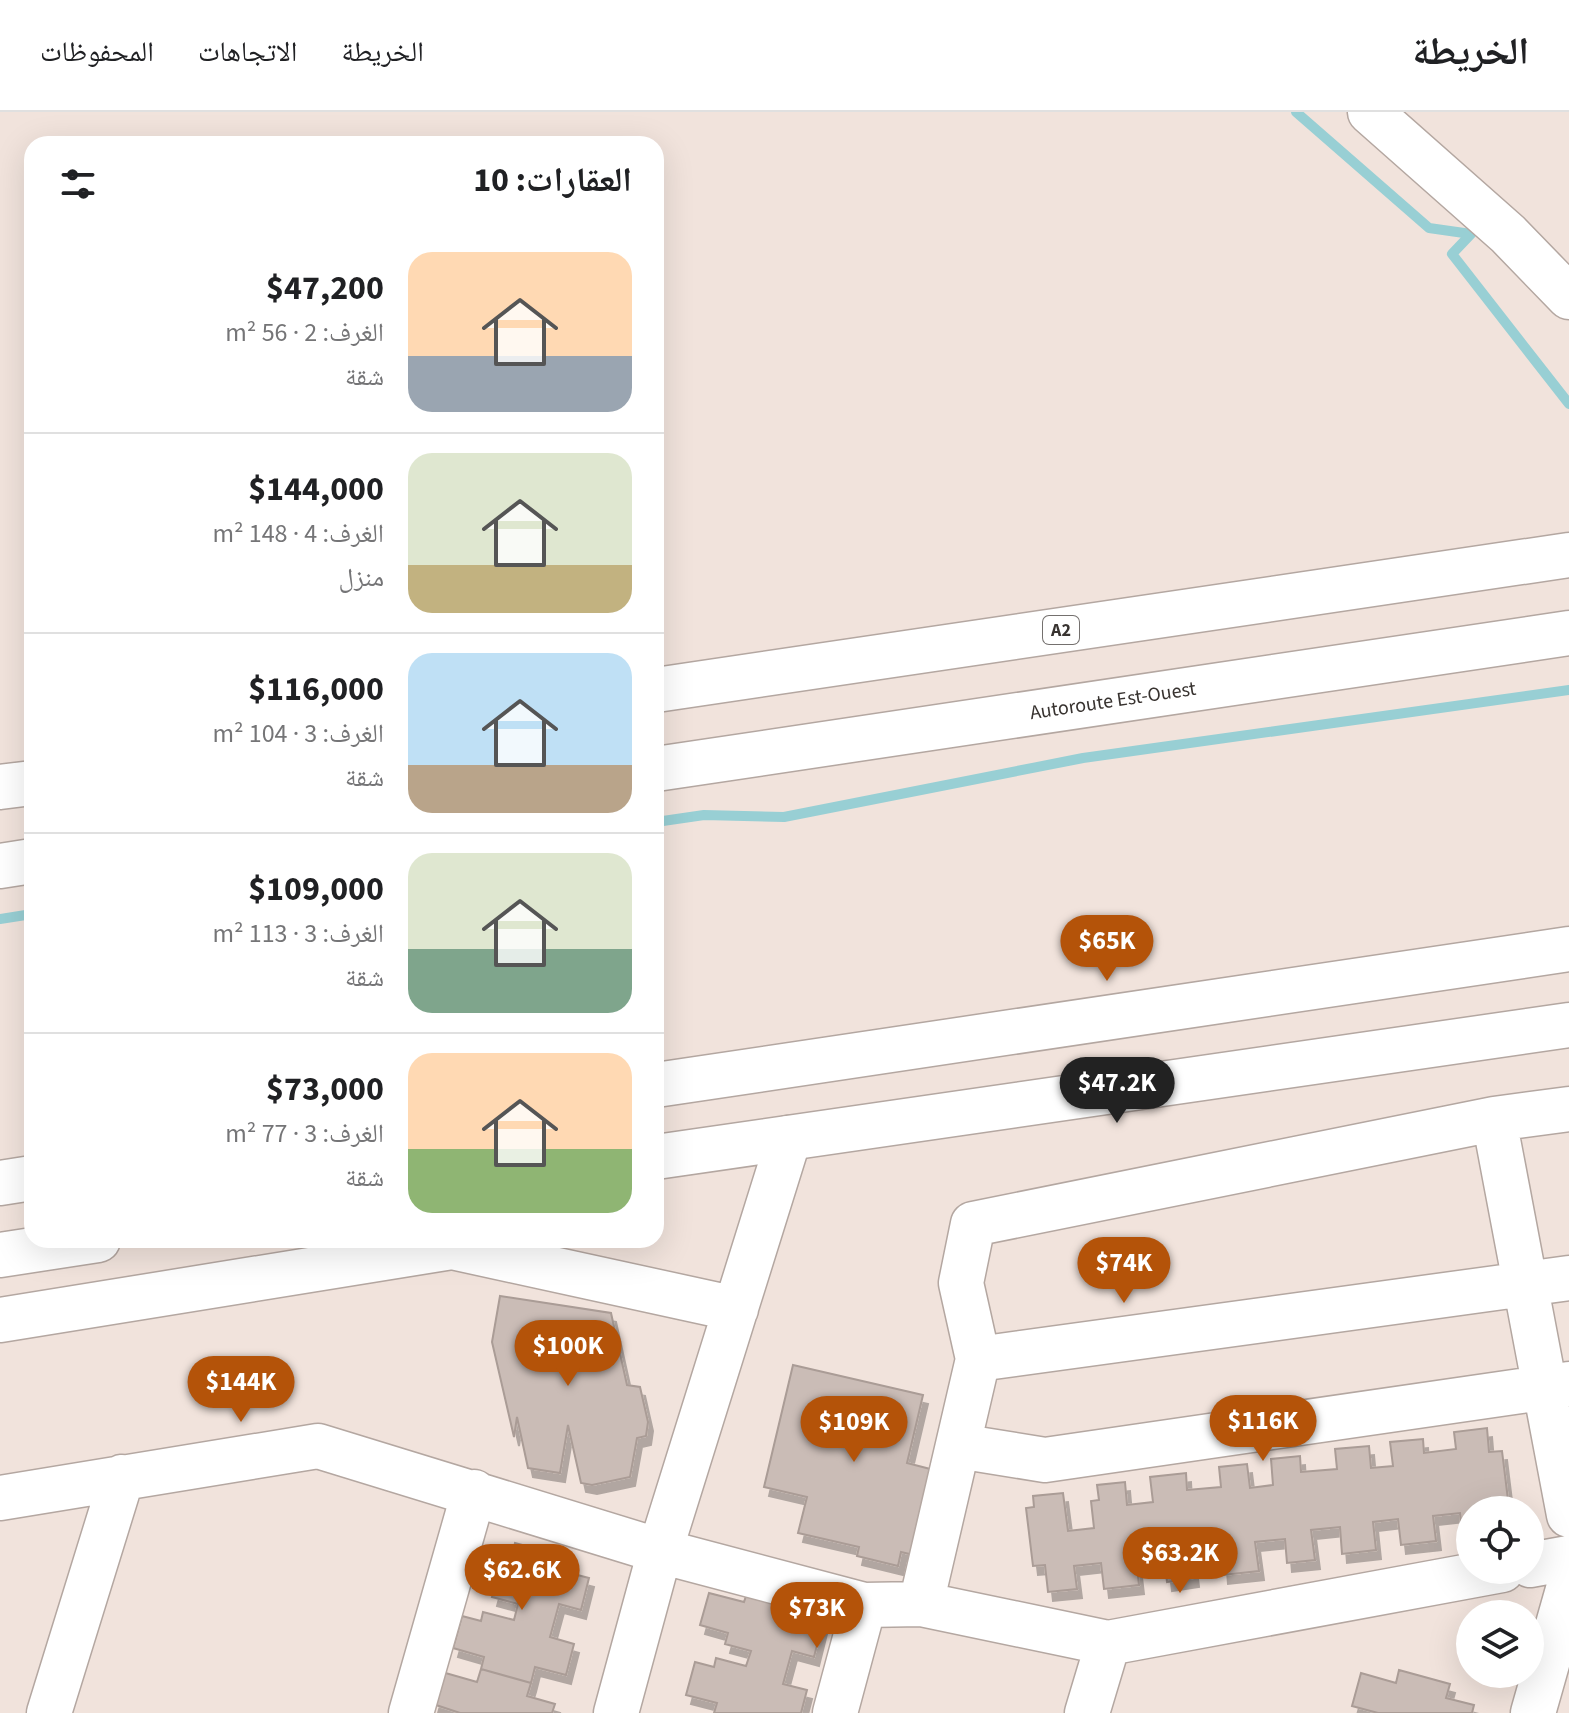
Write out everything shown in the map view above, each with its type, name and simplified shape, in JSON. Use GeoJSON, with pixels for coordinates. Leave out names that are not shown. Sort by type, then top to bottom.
{"type":"FeatureCollection","features":[{"type":"Feature","properties":{"kind":"main road"},"geometry":{"type":"LineString","coordinates":[[1370,112],[1508,234],[1569,297]]}},
{"type":"Feature","properties":{"kind":"main road","name":"A2"},"geometry":{"type":"LineString","coordinates":[[664,689],[1569,555]]}},
{"type":"Feature","properties":{"kind":"main road","name":"Autoroute Est-Ouest"},"geometry":{"type":"LineString","coordinates":[[664,768],[1569,633]]}},
{"type":"Feature","properties":{"kind":"main road"},"geometry":{"type":"LineString","coordinates":[[0,787],[24,784]]}},
{"type":"Feature","properties":{"kind":"main road"},"geometry":{"type":"LineString","coordinates":[[0,866],[24,862]]}},
{"type":"Feature","properties":{"kind":"main road"},"geometry":{"type":"LineString","coordinates":[[664,1084],[1569,949]]}},
{"type":"Feature","properties":{"kind":"main road"},"geometry":{"type":"LineString","coordinates":[[664,1156],[1569,1025]]}},
{"type":"Feature","properties":{"kind":"main road"},"geometry":{"type":"LineString","coordinates":[[921,1604],[978,1359],[961,1283],[973,1224],[1494,1119],[1569,1109]]}},
{"type":"Feature","properties":{"kind":"main road"},"geometry":{"type":"LineString","coordinates":[[1494,1119],[1526,1283],[1556,1386],[1569,1515]]}},
{"type":"Feature","properties":{"kind":"main road"},"geometry":{"type":"LineString","coordinates":[[616,1713],[660,1551],[789,1138]]}},
{"type":"Feature","properties":{"kind":"main road"},"geometry":{"type":"LineString","coordinates":[[0,1183],[24,1179]]}},
{"type":"Feature","properties":{"kind":"main road"},"geometry":{"type":"LineString","coordinates":[[0,1255],[46,1248]]}},
{"type":"Feature","properties":{"kind":"main road"},"geometry":{"type":"LineString","coordinates":[[0,1320],[446,1248]]}},
{"type":"Feature","properties":{"kind":"main road"},"geometry":{"type":"LineString","coordinates":[[457,1248],[736,1309]]}},
{"type":"Feature","properties":{"kind":"main road"},"geometry":{"type":"LineString","coordinates":[[978,1359],[1569,1278]]}},
{"type":"Feature","properties":{"kind":"main road"},"geometry":{"type":"LineString","coordinates":[[958,1446],[1045,1460],[1556,1386]]}},
{"type":"Feature","properties":{"kind":"main road"},"geometry":{"type":"LineString","coordinates":[[0,1498],[318,1446],[660,1551],[864,1605],[921,1604],[1108,1643],[1456,1579]]}},
{"type":"Feature","properties":{"kind":"main road"},"geometry":{"type":"LineString","coordinates":[[49,1713],[122,1477]]}},
{"type":"Feature","properties":{"kind":"main road"},"geometry":{"type":"LineString","coordinates":[[411,1713],[474,1492]]}},
{"type":"Feature","properties":{"kind":"main road"},"geometry":{"type":"LineString","coordinates":[[1544,1562],[1569,1558]]}},
{"type":"Feature","properties":{"kind":"main road"},"geometry":{"type":"LineString","coordinates":[[1533,1713],[1569,1586]]}},
{"type":"Feature","properties":{"kind":"main road"},"geometry":{"type":"LineString","coordinates":[[835,1713],[864,1605]]}},
{"type":"Feature","properties":{"kind":"main road"},"geometry":{"type":"LineString","coordinates":[[1087,1713],[1108,1643]]}},
{"type":"Feature","properties":{"kind":"building"},"geometry":{"type":"Polygon","coordinates":[[[500,1296],[611,1313],[627,1385],[640,1387],[648,1422],[646,1436],[637,1438],[630,1477],[592,1485],[581,1483],[568,1425],[560,1473],[528,1468],[517,1417],[514,1437],[492,1342],[500,1296]]]}},
{"type":"Feature","properties":{"kind":"building"},"geometry":{"type":"Polygon","coordinates":[[[793,1365],[923,1395],[907,1463],[942,1472],[922,1557],[901,1552],[898,1566],[857,1556],[859,1547],[798,1533],[807,1497],[764,1487],[793,1365]]]}},
{"type":"Feature","properties":{"kind":"building"},"geometry":{"type":"Polygon","coordinates":[[[1487,1428],[1489,1452],[1502,1451],[1508,1496],[1456,1496],[1456,1513],[1433,1516],[1436,1541],[1401,1545],[1398,1519],[1373,1522],[1376,1550],[1342,1554],[1340,1527],[1311,1530],[1315,1560],[1287,1563],[1285,1539],[1255,1542],[1259,1571],[1223,1575],[1221,1550],[1191,1553],[1194,1578],[1167,1582],[1164,1557],[1136,1560],[1139,1585],[1104,1589],[1101,1563],[1074,1566],[1077,1589],[1048,1592],[1045,1565],[1033,1566],[1026,1508],[1034,1507],[1033,1496],[1063,1493],[1068,1531],[1094,1528],[1091,1501],[1099,1500],[1097,1485],[1125,1482],[1127,1505],[1153,1502],[1150,1477],[1186,1473],[1187,1490],[1221,1487],[1219,1467],[1247,1464],[1250,1488],[1273,1485],[1271,1459],[1300,1456],[1301,1472],[1337,1469],[1335,1449],[1369,1446],[1371,1468],[1393,1466],[1390,1442],[1423,1439],[1424,1453],[1456,1449],[1454,1432],[1487,1428]]]}},
{"type":"Feature","properties":{"kind":"building"},"geometry":{"type":"Polygon","coordinates":[[[515,1543],[566,1557],[562,1571],[589,1578],[581,1610],[559,1604],[550,1637],[574,1644],[566,1675],[535,1667],[531,1683],[481,1669],[484,1657],[453,1648],[462,1616],[481,1621],[483,1612],[514,1620],[518,1604],[492,1597],[495,1586],[468,1579],[477,1546],[512,1556],[515,1543]]]}},
{"type":"Feature","properties":{"kind":"building"},"geometry":{"type":"Polygon","coordinates":[[[748,1590],[798,1603],[795,1617],[822,1625],[814,1657],[792,1651],[783,1684],[807,1690],[801,1713],[714,1713],[717,1703],[686,1695],[695,1662],[714,1667],[716,1658],[746,1666],[751,1651],[725,1644],[728,1633],[700,1625],[709,1593],[744,1602],[748,1590]]]}},
{"type":"Feature","properties":{"kind":"building"},"geometry":{"type":"Polygon","coordinates":[[[481,1669],[531,1683],[527,1696],[555,1704],[552,1713],[460,1713],[433,1704],[442,1672],[477,1682],[481,1669]]]}},
{"type":"Feature","properties":{"kind":"building"},"geometry":{"type":"Polygon","coordinates":[[[1399,1670],[1450,1684],[1446,1698],[1474,1705],[1472,1713],[1378,1713],[1352,1706],[1361,1673],[1396,1683],[1399,1670]]]}},
{"type":"Feature","properties":{"kind":"waterway"},"geometry":{"type":"LineString","coordinates":[[1296,112],[1429,228],[1471,234]]}},
{"type":"Feature","properties":{"kind":"waterway"},"geometry":{"type":"LineString","coordinates":[[1471,234],[1452,254],[1569,404]]}},
{"type":"Feature","properties":{"kind":"waterway"},"geometry":{"type":"LineString","coordinates":[[664,821],[704,815],[784,817],[1083,758],[1569,690]]}},
{"type":"Feature","properties":{"kind":"waterway"},"geometry":{"type":"LineString","coordinates":[[0,919],[24,915]]}}]}
